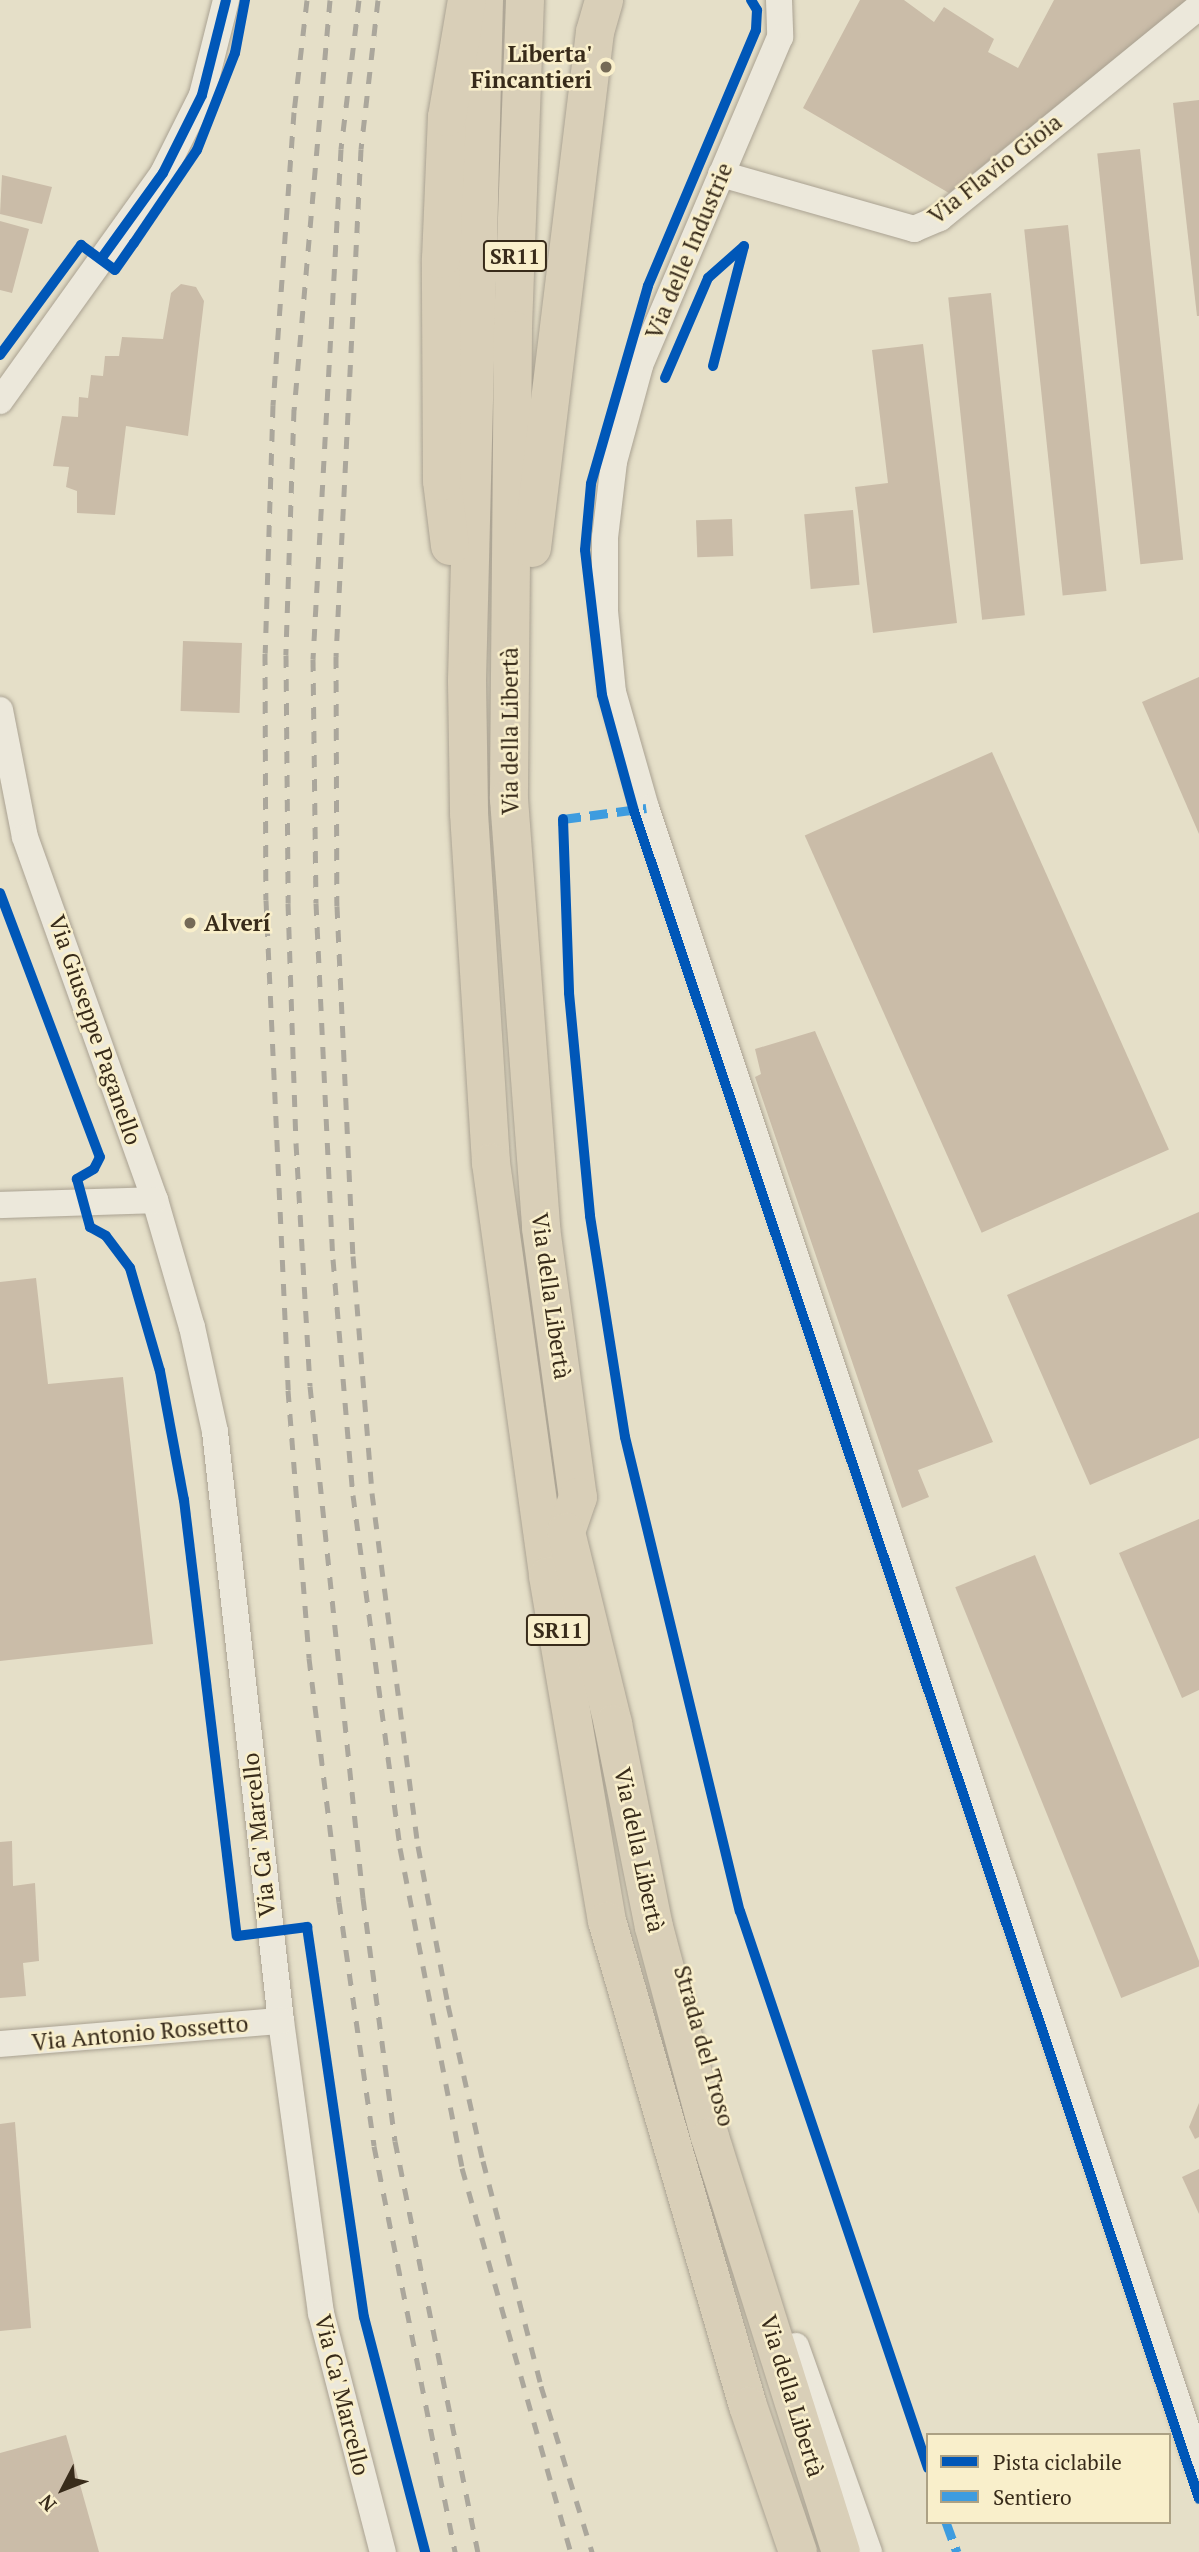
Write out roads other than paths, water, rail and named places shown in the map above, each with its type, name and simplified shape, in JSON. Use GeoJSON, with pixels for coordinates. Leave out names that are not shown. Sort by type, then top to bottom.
{"type":"FeatureCollection","features":[{"type":"Feature","properties":{"kind":"highway"},"geometry":{"type":"LineString","coordinates":[[467,0],[447,117],[441,259],[442,481],[467,681]]}},
{"type":"Feature","properties":{"kind":"highway","name":"Via della Libertà"},"geometry":{"type":"LineString","coordinates":[[485,0],[467,681],[469,813],[491,1163],[548,1576],[607,1921],[748,2406],[798,2552]]}},
{"type":"Feature","properties":{"kind":"highway","name":"Via della Libertà"},"geometry":{"type":"LineString","coordinates":[[525,0],[511,511],[509,799],[541,1228],[578,1497],[566,1532],[613,1724],[654,1927],[710,2137],[841,2552]]}},
{"type":"Feature","properties":{"kind":"highway"},"geometry":{"type":"LineString","coordinates":[[509,691],[530,567],[595,32],[604,0]]}},
{"type":"Feature","properties":{"kind":"street"},"geometry":{"type":"LineString","coordinates":[[0,401],[163,173],[202,95],[226,0]]}},
{"type":"Feature","properties":{"kind":"street","name":"Via delle Industrie"},"geometry":{"type":"LineString","coordinates":[[777,1],[780,37],[640,366],[614,462],[605,537],[605,611],[613,692],[651,821],[1199,2466]]}},
{"type":"Feature","properties":{"kind":"street","name":"Via Flavio Gioia"},"geometry":{"type":"LineString","coordinates":[[721,174],[914,229],[940,218],[1199,7]]}},
{"type":"Feature","properties":{"kind":"street","name":"Via Giuseppe Paganello"},"geometry":{"type":"LineString","coordinates":[[0,710],[25,837],[155,1200]]}},
{"type":"Feature","properties":{"kind":"street"},"geometry":{"type":"LineString","coordinates":[[0,1205],[155,1200]]}},
{"type":"Feature","properties":{"kind":"street","name":"Via Ca' Marcello"},"geometry":{"type":"LineString","coordinates":[[155,1200],[192,1327],[215,1433],[281,2021],[321,2312],[383,2552]]}},
{"type":"Feature","properties":{"kind":"street","name":"Strada del Troso"},"geometry":{"type":"LineString","coordinates":[[566,1532],[631,1745],[693,2020],[805,2373],[869,2552]]}},
{"type":"Feature","properties":{"kind":"street","name":"Via Antonio Rossetto"},"geometry":{"type":"LineString","coordinates":[[0,2044],[281,2021]]}},
{"type":"Feature","properties":{"kind":"railway"},"geometry":{"type":"LineString","coordinates":[[307,0],[294,112],[273,405],[265,653],[266,900],[288,1390],[309,1658],[339,1902],[374,2146],[455,2552]]}},
{"type":"Feature","properties":{"kind":"railway"},"geometry":{"type":"LineString","coordinates":[[330,0],[294,409],[286,655],[288,903],[296,1143],[310,1386],[363,1898],[395,2141],[478,2552]]}},
{"type":"Feature","properties":{"kind":"railway"},"geometry":{"type":"LineString","coordinates":[[359,0],[341,149],[313,659],[316,903],[333,1259],[353,1495],[400,1848],[462,2168],[571,2552]]}},
{"type":"Feature","properties":{"kind":"railway"},"geometry":{"type":"LineString","coordinates":[[378,0],[361,149],[336,656],[337,906],[353,1256],[372,1493],[418,1846],[448,2005],[483,2161],[541,2386],[592,2552]]}},
{"type":"Feature","properties":{"kind":"place","name":"Liberta' Fincantieri"},"geometry":{"type":"Point","coordinates":[606,67]}},
{"type":"Feature","properties":{"kind":"place","name":"Alverí"},"geometry":{"type":"Point","coordinates":[190,923]}}]}
